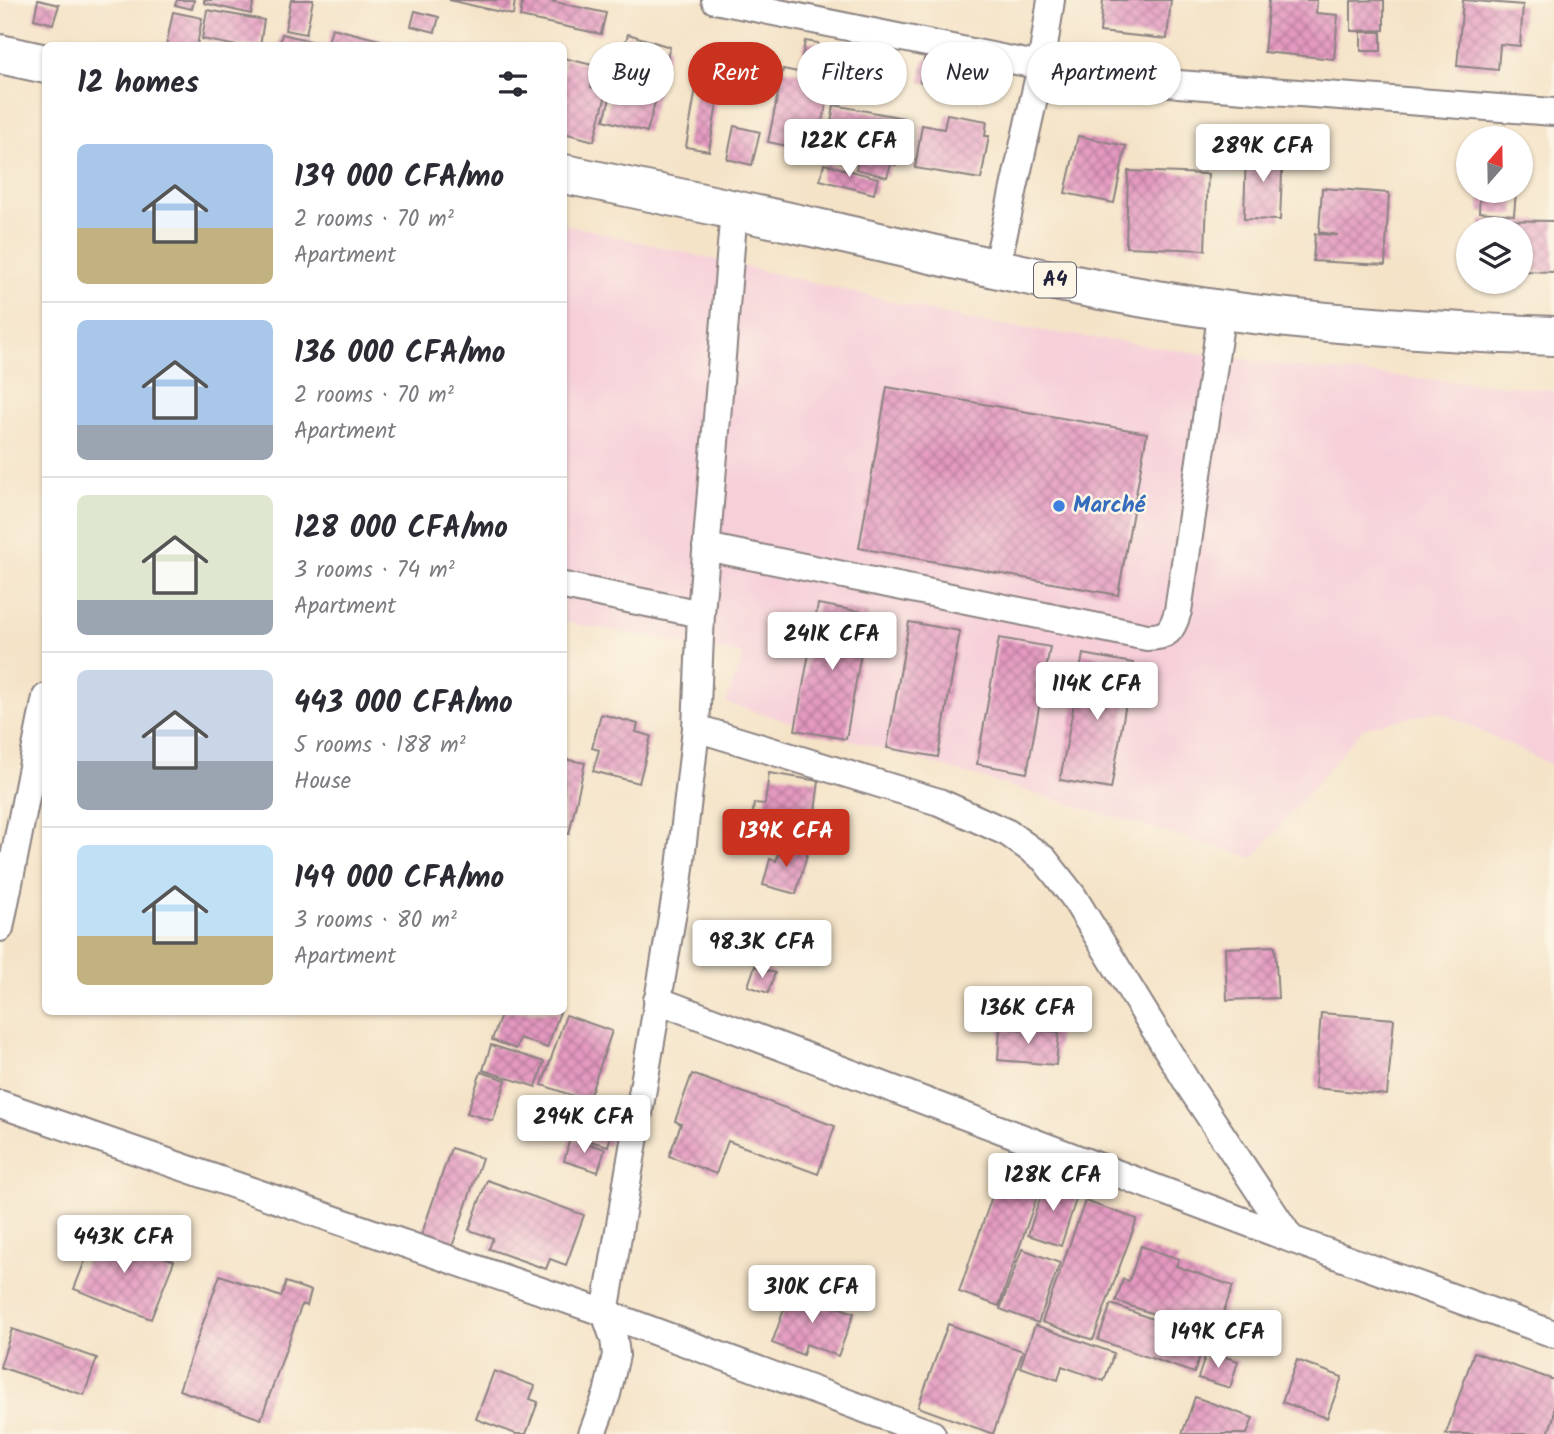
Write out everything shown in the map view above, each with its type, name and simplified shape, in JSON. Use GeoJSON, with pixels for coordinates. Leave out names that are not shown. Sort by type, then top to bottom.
{"type":"FeatureCollection","features":[{"type":"Feature","properties":{"kind":"main road"},"geometry":{"type":"LineString","coordinates":[[0,54],[42,63]]}},
{"type":"Feature","properties":{"kind":"main road","name":"A4"},"geometry":{"type":"LineString","coordinates":[[567,175],[734,209],[996,269],[1130,295],[1222,310],[1393,329],[1554,337]]}},
{"type":"Feature","properties":{"kind":"street"},"geometry":{"type":"LineString","coordinates":[[715,0],[1027,63]]}},
{"type":"Feature","properties":{"kind":"street"},"geometry":{"type":"LineString","coordinates":[[1045,42],[1051,0]]}},
{"type":"Feature","properties":{"kind":"street"},"geometry":{"type":"LineString","coordinates":[[1181,84],[1554,112]]}},
{"type":"Feature","properties":{"kind":"street"},"geometry":{"type":"LineString","coordinates":[[996,269],[1032,105]]}},
{"type":"Feature","properties":{"kind":"street"},"geometry":{"type":"LineString","coordinates":[[592,1434],[607,1394],[616,1355],[614,1339],[605,1313],[679,876],[696,728],[701,614],[734,209]]}},
{"type":"Feature","properties":{"kind":"street"},"geometry":{"type":"LineString","coordinates":[[706,547],[1147,637],[1161,637],[1175,621],[1178,611],[1222,310]]}},
{"type":"Feature","properties":{"kind":"street"},"geometry":{"type":"LineString","coordinates":[[567,587],[701,614]]}},
{"type":"Feature","properties":{"kind":"street"},"geometry":{"type":"LineString","coordinates":[[0,928],[42,717]]}},
{"type":"Feature","properties":{"kind":"street"},"geometry":{"type":"LineString","coordinates":[[696,728],[939,802],[1008,833],[1044,859],[1073,896],[1190,1087],[1291,1239]]}},
{"type":"Feature","properties":{"kind":"street"},"geometry":{"type":"LineString","coordinates":[[657,1000],[1291,1239],[1554,1334]]}},
{"type":"Feature","properties":{"kind":"street"},"geometry":{"type":"LineString","coordinates":[[0,1104],[605,1313],[932,1434]]}},
{"type":"Feature","properties":{"kind":"shaded area","name":"Marché"},"geometry":{"type":"Polygon","coordinates":[[[567,225],[974,321],[1312,369],[1554,390],[1554,766],[1438,711],[1363,728],[1254,858],[726,703],[743,655],[567,623],[567,225]]]}},
{"type":"Feature","properties":{"kind":"building"},"geometry":{"type":"Polygon","coordinates":[[[38,0],[59,5],[53,24],[34,19],[38,0]]]}},
{"type":"Feature","properties":{"kind":"building"},"geometry":{"type":"Polygon","coordinates":[[[177,0],[194,0],[192,9],[175,5],[177,0]]]}},
{"type":"Feature","properties":{"kind":"building"},"geometry":{"type":"Polygon","coordinates":[[[204,0],[254,0],[251,14],[204,3],[204,0]]]}},
{"type":"Feature","properties":{"kind":"building"},"geometry":{"type":"Polygon","coordinates":[[[291,0],[313,0],[306,34],[285,30],[291,0]]]}},
{"type":"Feature","properties":{"kind":"building"},"geometry":{"type":"Polygon","coordinates":[[[449,0],[515,0],[513,15],[449,0]]]}},
{"type":"Feature","properties":{"kind":"building"},"geometry":{"type":"Polygon","coordinates":[[[523,0],[546,0],[606,13],[601,34],[520,17],[523,0]]]}},
{"type":"Feature","properties":{"kind":"building"},"geometry":{"type":"Polygon","coordinates":[[[1103,0],[1171,0],[1167,39],[1100,32],[1103,0]]]}},
{"type":"Feature","properties":{"kind":"building"},"geometry":{"type":"Polygon","coordinates":[[[1269,0],[1317,0],[1316,13],[1338,15],[1334,59],[1264,52],[1269,0]]]}},
{"type":"Feature","properties":{"kind":"building"},"geometry":{"type":"Polygon","coordinates":[[[1384,0],[1384,30],[1351,31],[1351,1],[1384,0]]]}},
{"type":"Feature","properties":{"kind":"building"},"geometry":{"type":"Polygon","coordinates":[[[1463,0],[1523,5],[1520,46],[1500,44],[1498,70],[1457,66],[1463,0]]]}},
{"type":"Feature","properties":{"kind":"building"},"geometry":{"type":"Polygon","coordinates":[[[207,10],[264,20],[261,42],[217,42],[202,39],[207,10]]]}},
{"type":"Feature","properties":{"kind":"building"},"geometry":{"type":"Polygon","coordinates":[[[415,11],[439,17],[435,32],[411,26],[415,11]]]}},
{"type":"Feature","properties":{"kind":"building"},"geometry":{"type":"Polygon","coordinates":[[[173,12],[202,18],[198,42],[167,42],[173,12]]]}},
{"type":"Feature","properties":{"kind":"building"},"geometry":{"type":"Polygon","coordinates":[[[332,28],[388,42],[328,42],[332,28]]]}},
{"type":"Feature","properties":{"kind":"building"},"geometry":{"type":"Polygon","coordinates":[[[1361,32],[1381,32],[1381,51],[1361,51],[1361,32]]]}},
{"type":"Feature","properties":{"kind":"building"},"geometry":{"type":"Polygon","coordinates":[[[282,34],[311,41],[311,42],[280,42],[282,34]]]}},
{"type":"Feature","properties":{"kind":"building"},"geometry":{"type":"Polygon","coordinates":[[[628,34],[654,42],[626,42],[628,34]]]}},
{"type":"Feature","properties":{"kind":"building"},"geometry":{"type":"Polygon","coordinates":[[[567,59],[588,64],[588,105],[603,105],[594,141],[567,134],[567,59]]]}},
{"type":"Feature","properties":{"kind":"building"},"geometry":{"type":"Polygon","coordinates":[[[783,69],[797,72],[797,105],[826,105],[816,152],[768,142],[776,105],[783,105],[783,69]]]}},
{"type":"Feature","properties":{"kind":"building"},"geometry":{"type":"Polygon","coordinates":[[[608,105],[654,105],[647,132],[604,120],[608,105]]]}},
{"type":"Feature","properties":{"kind":"building"},"geometry":{"type":"Polygon","coordinates":[[[693,105],[717,105],[709,151],[686,147],[693,105]]]}},
{"type":"Feature","properties":{"kind":"building"},"geometry":{"type":"Polygon","coordinates":[[[834,105],[904,118],[896,165],[891,164],[887,177],[856,169],[859,158],[826,152],[834,105]]]}},
{"type":"Feature","properties":{"kind":"building"},"geometry":{"type":"Polygon","coordinates":[[[947,114],[987,121],[985,136],[989,136],[981,179],[915,168],[922,125],[944,129],[947,114]]]}},
{"type":"Feature","properties":{"kind":"building"},"geometry":{"type":"Polygon","coordinates":[[[734,126],[760,132],[752,165],[727,159],[734,126]]]}},
{"type":"Feature","properties":{"kind":"building"},"geometry":{"type":"Polygon","coordinates":[[[1078,136],[1126,146],[1114,203],[1065,193],[1078,136]]]}},
{"type":"Feature","properties":{"kind":"building"},"geometry":{"type":"Polygon","coordinates":[[[1246,149],[1283,150],[1280,220],[1244,219],[1246,149]]]}},
{"type":"Feature","properties":{"kind":"building"},"geometry":{"type":"Polygon","coordinates":[[[824,164],[878,178],[874,194],[820,180],[824,164]]]}},
{"type":"Feature","properties":{"kind":"building"},"geometry":{"type":"Polygon","coordinates":[[[1128,171],[1208,174],[1205,250],[1126,247],[1128,171]]]}},
{"type":"Feature","properties":{"kind":"building"},"geometry":{"type":"Polygon","coordinates":[[[1322,188],[1389,193],[1385,265],[1313,261],[1315,234],[1338,235],[1319,232],[1322,188]]]}},
{"type":"Feature","properties":{"kind":"building"},"geometry":{"type":"Polygon","coordinates":[[[1479,203],[1515,203],[1514,215],[1479,212],[1479,203]]]}},
{"type":"Feature","properties":{"kind":"building"},"geometry":{"type":"Polygon","coordinates":[[[1533,221],[1554,221],[1554,272],[1533,271],[1533,221]]]}},
{"type":"Feature","properties":{"kind":"building"},"geometry":{"type":"Polygon","coordinates":[[[887,387],[1147,433],[1118,595],[859,548],[887,387]]]}},
{"type":"Feature","properties":{"kind":"building"},"geometry":{"type":"Polygon","coordinates":[[[818,604],[868,613],[846,739],[795,730],[818,604]]]}},
{"type":"Feature","properties":{"kind":"building"},"geometry":{"type":"Polygon","coordinates":[[[909,622],[960,631],[938,757],[887,748],[909,622]]]}},
{"type":"Feature","properties":{"kind":"building"},"geometry":{"type":"Polygon","coordinates":[[[999,638],[1050,647],[1027,773],[977,764],[999,638]]]}},
{"type":"Feature","properties":{"kind":"building"},"geometry":{"type":"Polygon","coordinates":[[[1083,654],[1133,663],[1111,789],[1060,780],[1083,654]]]}},
{"type":"Feature","properties":{"kind":"building"},"geometry":{"type":"Polygon","coordinates":[[[601,714],[638,724],[636,732],[651,736],[639,783],[593,771],[599,750],[592,748],[601,714]]]}},
{"type":"Feature","properties":{"kind":"building"},"geometry":{"type":"Polygon","coordinates":[[[567,760],[585,763],[567,834],[567,760]]]}},
{"type":"Feature","properties":{"kind":"building"},"geometry":{"type":"Polygon","coordinates":[[[769,773],[819,781],[811,843],[750,835],[754,803],[765,804],[769,773]]]}},
{"type":"Feature","properties":{"kind":"building"},"geometry":{"type":"Polygon","coordinates":[[[781,843],[808,851],[796,894],[763,885],[770,859],[776,861],[781,843]]]}},
{"type":"Feature","properties":{"kind":"building"},"geometry":{"type":"Polygon","coordinates":[[[1275,946],[1278,998],[1227,1000],[1225,948],[1275,946]]]}},
{"type":"Feature","properties":{"kind":"building"},"geometry":{"type":"Polygon","coordinates":[[[755,966],[775,973],[768,993],[748,986],[755,966]]]}},
{"type":"Feature","properties":{"kind":"building"},"geometry":{"type":"Polygon","coordinates":[[[1321,1013],[1394,1019],[1387,1095],[1315,1088],[1321,1013]]]}},
{"type":"Feature","properties":{"kind":"building"},"geometry":{"type":"Polygon","coordinates":[[[501,1015],[559,1015],[547,1048],[520,1038],[516,1049],[492,1040],[501,1015]]]}},
{"type":"Feature","properties":{"kind":"building"},"geometry":{"type":"Polygon","coordinates":[[[566,1015],[612,1031],[588,1101],[542,1085],[566,1015]]]}},
{"type":"Feature","properties":{"kind":"building"},"geometry":{"type":"Polygon","coordinates":[[[1000,1028],[1059,1032],[1056,1065],[998,1060],[1000,1028]]]}},
{"type":"Feature","properties":{"kind":"building"},"geometry":{"type":"Polygon","coordinates":[[[491,1045],[544,1062],[536,1087],[483,1070],[491,1045]]]}},
{"type":"Feature","properties":{"kind":"building"},"geometry":{"type":"Polygon","coordinates":[[[481,1072],[506,1080],[493,1121],[467,1113],[481,1072]]]}},
{"type":"Feature","properties":{"kind":"building"},"geometry":{"type":"Polygon","coordinates":[[[692,1074],[835,1126],[818,1174],[728,1141],[716,1174],[669,1156],[681,1124],[675,1121],[692,1074]]]}},
{"type":"Feature","properties":{"kind":"building"},"geometry":{"type":"Polygon","coordinates":[[[582,1104],[617,1115],[608,1146],[572,1136],[582,1104]]]}},
{"type":"Feature","properties":{"kind":"building"},"geometry":{"type":"Polygon","coordinates":[[[570,1138],[605,1149],[598,1172],[564,1161],[570,1138]]]}},
{"type":"Feature","properties":{"kind":"building"},"geometry":{"type":"Polygon","coordinates":[[[451,1148],[482,1158],[451,1250],[420,1239],[451,1148]]]}},
{"type":"Feature","properties":{"kind":"building"},"geometry":{"type":"Polygon","coordinates":[[[1004,1162],[1044,1176],[999,1306],[959,1292],[1004,1162]]]}},
{"type":"Feature","properties":{"kind":"building"},"geometry":{"type":"Polygon","coordinates":[[[1046,1179],[1079,1190],[1061,1246],[1028,1235],[1046,1179]]]}},
{"type":"Feature","properties":{"kind":"building"},"geometry":{"type":"Polygon","coordinates":[[[487,1180],[584,1215],[566,1265],[550,1259],[546,1269],[489,1249],[493,1238],[469,1230],[487,1180]]]}},
{"type":"Feature","properties":{"kind":"building"},"geometry":{"type":"Polygon","coordinates":[[[1085,1201],[1137,1219],[1093,1340],[1042,1322],[1085,1201]]]}},
{"type":"Feature","properties":{"kind":"building"},"geometry":{"type":"Polygon","coordinates":[[[97,1230],[174,1261],[151,1319],[74,1289],[97,1230]]]}},
{"type":"Feature","properties":{"kind":"building"},"geometry":{"type":"Polygon","coordinates":[[[1141,1246],[1179,1259],[1176,1266],[1233,1286],[1215,1335],[1116,1301],[1123,1279],[1129,1281],[1141,1246]]]}},
{"type":"Feature","properties":{"kind":"building"},"geometry":{"type":"Polygon","coordinates":[[[1022,1249],[1060,1263],[1038,1323],[1000,1309],[1022,1249]]]}},
{"type":"Feature","properties":{"kind":"building"},"geometry":{"type":"Polygon","coordinates":[[[220,1275],[281,1297],[286,1282],[311,1291],[307,1306],[302,1304],[261,1419],[179,1390],[220,1275]]]}},
{"type":"Feature","properties":{"kind":"building"},"geometry":{"type":"Polygon","coordinates":[[[791,1290],[854,1313],[838,1356],[806,1344],[803,1355],[772,1343],[791,1290]]]}},
{"type":"Feature","properties":{"kind":"building"},"geometry":{"type":"Polygon","coordinates":[[[1111,1304],[1206,1338],[1194,1373],[1098,1340],[1111,1304]]]}},
{"type":"Feature","properties":{"kind":"building"},"geometry":{"type":"Polygon","coordinates":[[[948,1324],[1023,1351],[993,1434],[918,1407],[948,1324]]]}},
{"type":"Feature","properties":{"kind":"building"},"geometry":{"type":"Polygon","coordinates":[[[1035,1325],[1114,1353],[1104,1381],[1062,1366],[1058,1380],[1020,1367],[1035,1325]]]}},
{"type":"Feature","properties":{"kind":"building"},"geometry":{"type":"Polygon","coordinates":[[[12,1329],[97,1358],[84,1395],[0,1367],[12,1329]]]}},
{"type":"Feature","properties":{"kind":"building"},"geometry":{"type":"Polygon","coordinates":[[[1207,1351],[1238,1361],[1230,1388],[1198,1378],[1207,1351]]]}},
{"type":"Feature","properties":{"kind":"building"},"geometry":{"type":"Polygon","coordinates":[[[1474,1352],[1554,1380],[1554,1416],[1548,1434],[1446,1434],[1474,1352]]]}},
{"type":"Feature","properties":{"kind":"building"},"geometry":{"type":"Polygon","coordinates":[[[1297,1360],[1342,1377],[1327,1418],[1282,1402],[1297,1360]]]}},
{"type":"Feature","properties":{"kind":"building"},"geometry":{"type":"Polygon","coordinates":[[[494,1371],[535,1386],[530,1399],[538,1402],[526,1434],[516,1434],[476,1419],[494,1371]]]}},
{"type":"Feature","properties":{"kind":"building"},"geometry":{"type":"Polygon","coordinates":[[[1195,1397],[1253,1418],[1247,1434],[1182,1434],[1195,1397]]]}},
{"type":"Feature","properties":{"kind":"place","name":"Marché"},"geometry":{"type":"Point","coordinates":[1059,506]}}]}
